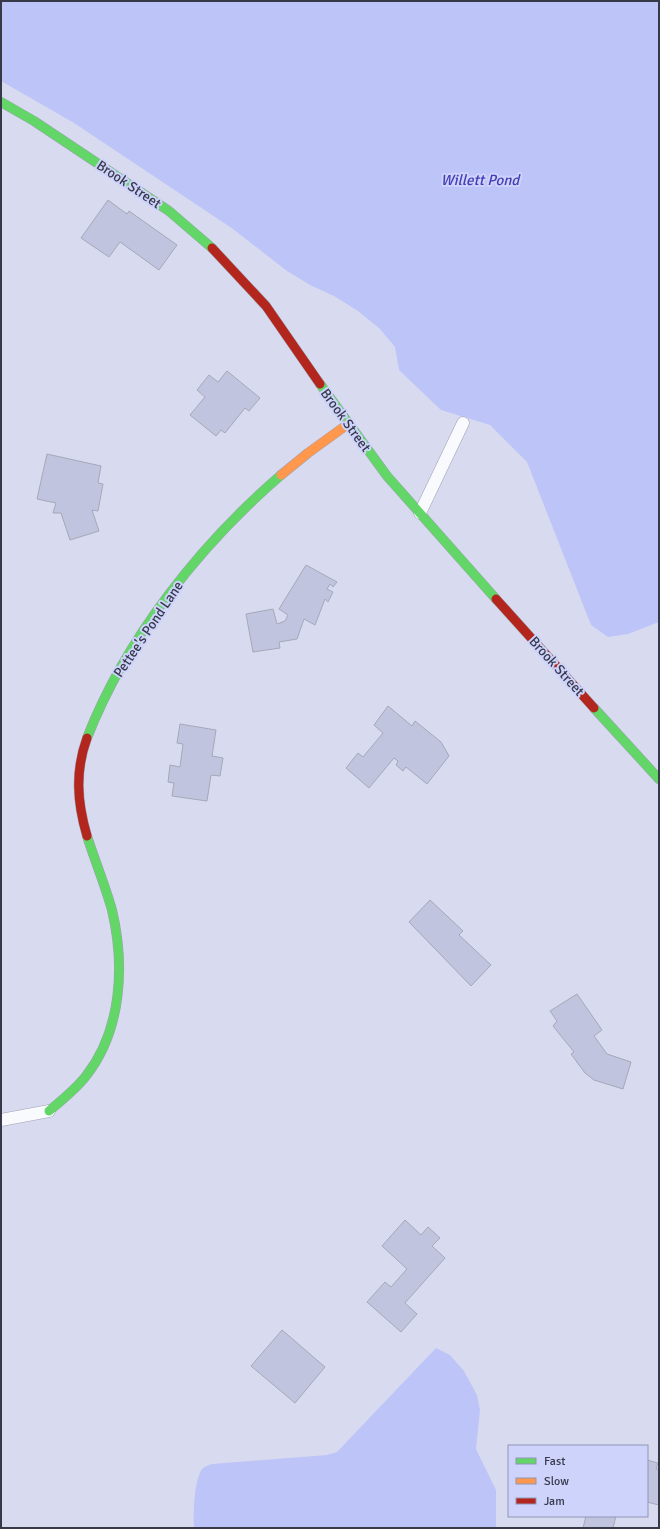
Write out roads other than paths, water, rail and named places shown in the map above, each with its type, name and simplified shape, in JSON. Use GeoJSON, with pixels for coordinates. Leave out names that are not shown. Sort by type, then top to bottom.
{"type":"FeatureCollection","features":[{"type":"Feature","properties":{"kind":"street","name":"Brook Street"},"geometry":{"type":"LineString","coordinates":[[1,102],[34,121],[162,207],[191,229],[214,250],[266,306],[348,424],[387,476],[516,622],[659,779]]}},
{"type":"Feature","properties":{"kind":"street","name":"Pettee's Pond Lane"},"geometry":{"type":"LineString","coordinates":[[49,1111],[71,1092],[90,1071],[104,1046],[116,1012],[120,979],[119,947],[113,915],[85,832],[79,803],[78,774],[86,741],[102,704],[125,659],[154,616],[193,565],[257,496],[294,463],[348,424]]}},
{"type":"Feature","properties":{"kind":"lane"},"geometry":{"type":"LineString","coordinates":[[420,513],[463,422]]}},
{"type":"Feature","properties":{"kind":"lane"},"geometry":{"type":"LineString","coordinates":[[1,1120],[49,1111]]}},
{"type":"Feature","properties":{"kind":"water","name":"Willett Pond"},"geometry":{"type":"Polygon","coordinates":[[[1,1],[659,1],[659,622],[628,634],[608,637],[591,625],[527,462],[490,425],[441,410],[399,370],[395,347],[380,329],[358,311],[334,296],[310,285],[287,271],[233,229],[74,123],[1,81],[1,1]]]}},
{"type":"Feature","properties":{"kind":"water"},"geometry":{"type":"Polygon","coordinates":[[[436,1348],[450,1355],[464,1371],[477,1395],[480,1410],[476,1449],[496,1490],[496,1528],[194,1528],[196,1488],[200,1473],[204,1467],[212,1464],[327,1455],[337,1452],[436,1348]]]}}]}
